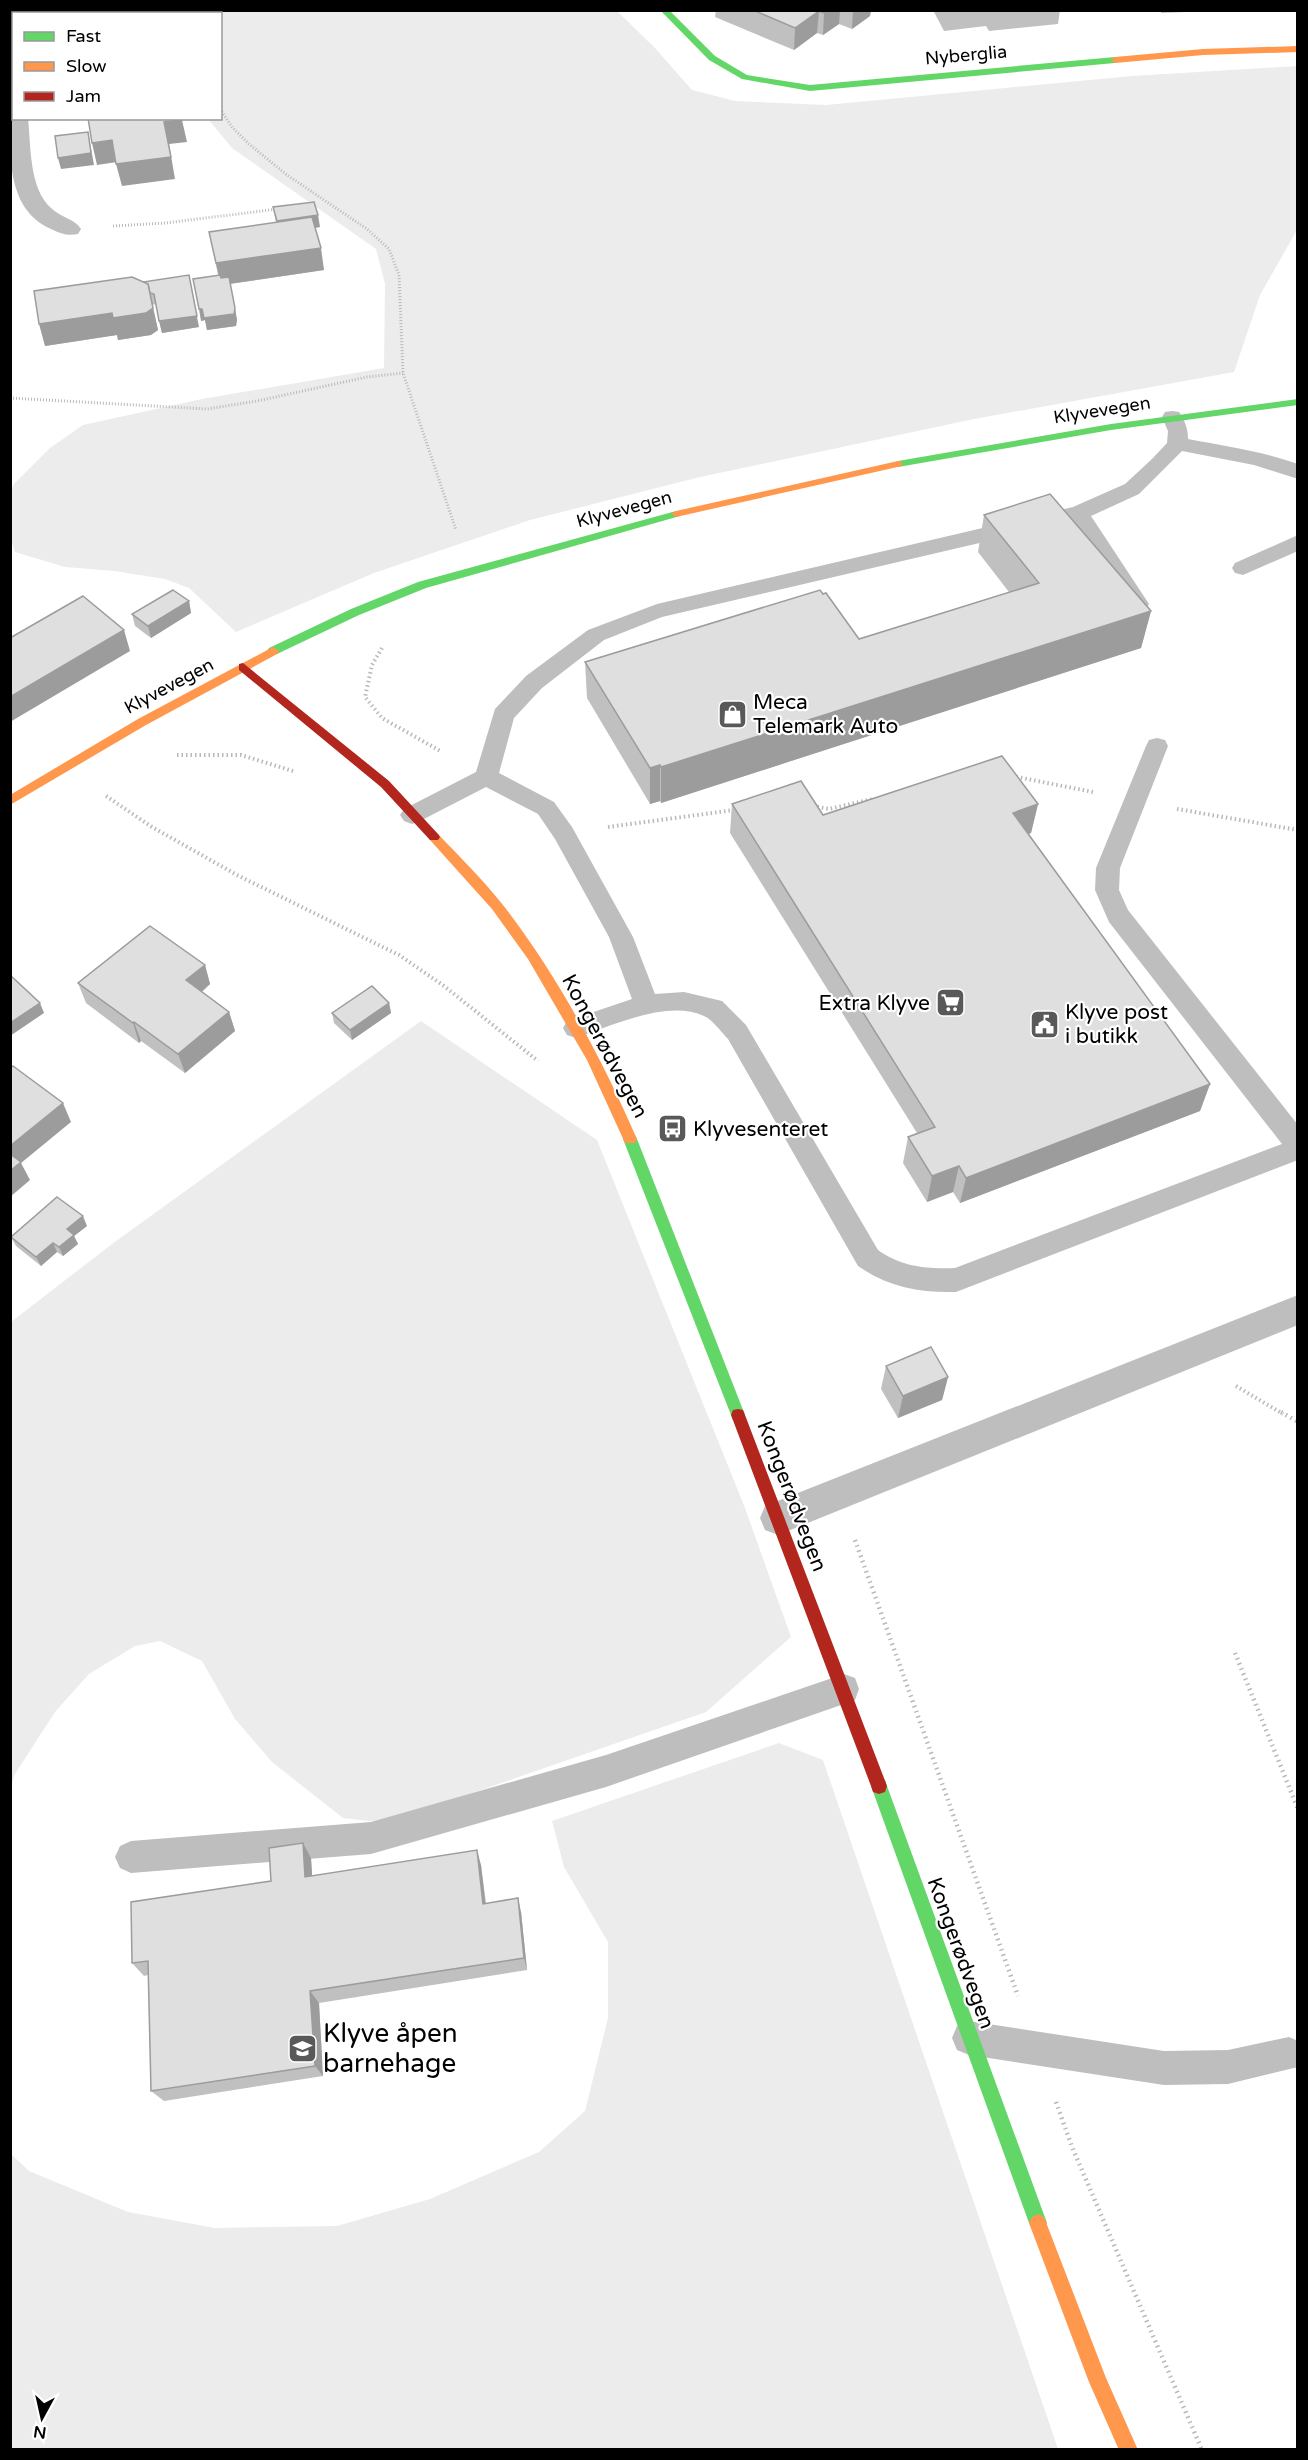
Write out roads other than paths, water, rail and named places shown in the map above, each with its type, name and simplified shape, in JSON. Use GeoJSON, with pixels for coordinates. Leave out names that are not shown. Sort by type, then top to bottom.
{"type":"FeatureCollection","features":[{"type":"Feature","properties":{"kind":"street","name":"Nyberglia"},"geometry":{"type":"LineString","coordinates":[[664,10],[712,58],[745,77],[810,88],[1203,52],[1298,48]]}},
{"type":"Feature","properties":{"kind":"street"},"geometry":{"type":"LineString","coordinates":[[17,120],[27,189],[36,207],[49,220],[70,229]]}},
{"type":"Feature","properties":{"kind":"street","name":"Klyvevegen"},"geometry":{"type":"LineString","coordinates":[[10,801],[142,720],[329,624],[403,592],[646,520],[812,480],[1002,444],[1172,417],[1298,402]]}},
{"type":"Feature","properties":{"kind":"street","name":"Kongerødvegen"},"geometry":{"type":"LineString","coordinates":[[243,667],[385,784],[466,872],[514,929],[560,999],[614,1100],[660,1211],[844,1689],[969,2038],[1098,2382],[1129,2450]]}},
{"type":"Feature","properties":{"kind":"street"},"geometry":{"type":"LineString","coordinates":[[778,1518],[1298,1311]]}},
{"type":"Feature","properties":{"kind":"lane"},"geometry":{"type":"LineString","coordinates":[[412,815],[486,777],[503,715],[534,682],[596,635],[657,611],[1079,513],[1132,489],[1177,444],[1178,431],[1172,417]]}},
{"type":"Feature","properties":{"kind":"lane"},"geometry":{"type":"LineString","coordinates":[[1177,444],[1273,462],[1298,472]]}},
{"type":"Feature","properties":{"kind":"lane"},"geometry":{"type":"LineString","coordinates":[[1079,513],[1145,615]]}},
{"type":"Feature","properties":{"kind":"lane"},"geometry":{"type":"LineString","coordinates":[[1243,568],[1298,542]]}},
{"type":"Feature","properties":{"kind":"lane"},"geometry":{"type":"LineString","coordinates":[[576,1028],[647,1004],[684,1002],[713,1008],[737,1032],[868,1258],[883,1270],[906,1278],[931,1282],[956,1280],[1298,1147],[1118,915],[1107,890],[1108,868],[1157,746]]}},
{"type":"Feature","properties":{"kind":"lane"},"geometry":{"type":"LineString","coordinates":[[486,777],[546,808],[564,833],[621,937],[647,1004]]}},
{"type":"Feature","properties":{"kind":"lane"},"geometry":{"type":"LineString","coordinates":[[131,1857],[371,1838],[606,1771],[844,1689]]}},
{"type":"Feature","properties":{"kind":"lane"},"geometry":{"type":"LineString","coordinates":[[969,2038],[1164,2068],[1228,2067],[1289,2054]]}},
{"type":"Feature","properties":{"kind":"place","name":"Meca Telemark Auto"},"geometry":{"type":"Point","coordinates":[732,714]}},
{"type":"Feature","properties":{"kind":"place","name":"Extra Klyve"},"geometry":{"type":"Point","coordinates":[951,1003]}},
{"type":"Feature","properties":{"kind":"place","name":"Klyve post i butikk"},"geometry":{"type":"Point","coordinates":[1044,1024]}},
{"type":"Feature","properties":{"kind":"place","name":"Klyvesenteret"},"geometry":{"type":"Point","coordinates":[672,1129]}},
{"type":"Feature","properties":{"kind":"place","name":"Klyve åpen barnehage"},"geometry":{"type":"Point","coordinates":[302,2048]}}]}
